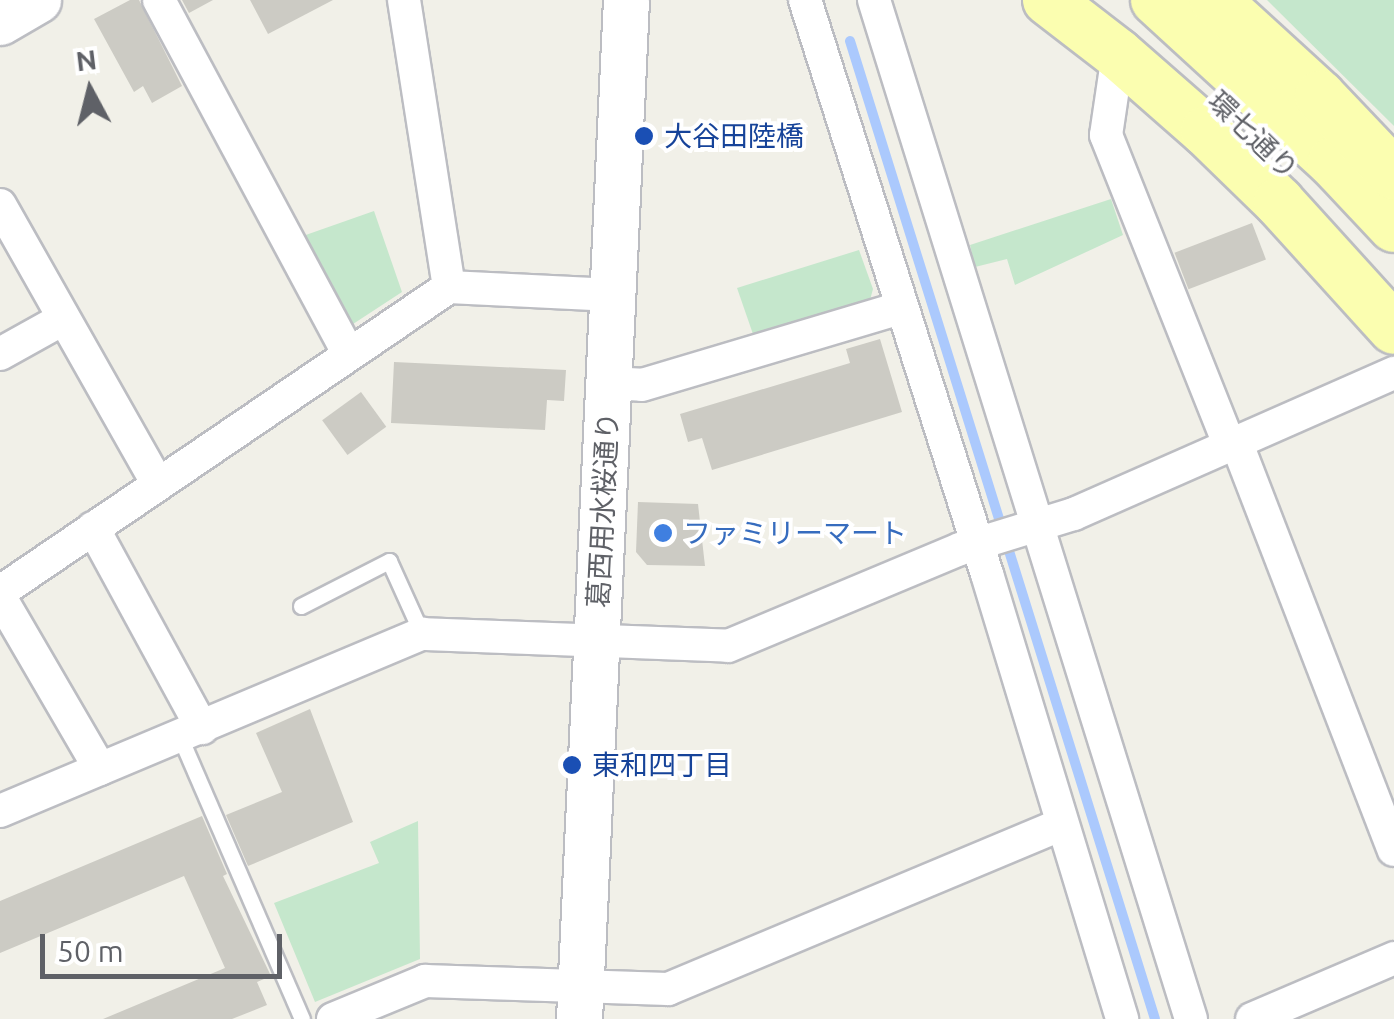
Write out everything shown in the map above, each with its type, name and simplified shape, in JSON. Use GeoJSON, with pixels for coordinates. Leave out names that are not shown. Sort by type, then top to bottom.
{"type":"FeatureCollection","features":[{"type":"Feature","properties":{"kind":"main road"},"geometry":{"type":"LineString","coordinates":[[1048,0],[1118,54],[1279,202],[1394,329]]}},
{"type":"Feature","properties":{"kind":"main road","name":"環七通り"},"geometry":{"type":"LineString","coordinates":[[1102,0],[1202,85],[1307,187],[1394,280]]}},
{"type":"Feature","properties":{"kind":"main road","name":"環七通り"},"geometry":{"type":"LineString","coordinates":[[1156,0],[1306,137],[1394,227]]}},
{"type":"Feature","properties":{"kind":"main road"},"geometry":{"type":"LineString","coordinates":[[1214,0],[1320,96],[1394,174]]}},
{"type":"Feature","properties":{"kind":"street"},"geometry":{"type":"LineString","coordinates":[[0,22],[38,0]]}},
{"type":"Feature","properties":{"kind":"street"},"geometry":{"type":"LineString","coordinates":[[159,0],[348,352]]}},
{"type":"Feature","properties":{"kind":"street"},"geometry":{"type":"LineString","coordinates":[[404,0],[449,287]]}},
{"type":"Feature","properties":{"kind":"street","name":"葛西用水桜通り"},"geometry":{"type":"LineString","coordinates":[[580,1003],[626,0]]}},
{"type":"Feature","properties":{"kind":"street"},"geometry":{"type":"LineString","coordinates":[[804,0],[977,543],[1122,1019]]}},
{"type":"Feature","properties":{"kind":"street"},"geometry":{"type":"LineString","coordinates":[[874,0],[1191,1019]]}},
{"type":"Feature","properties":{"kind":"street"},"geometry":{"type":"LineString","coordinates":[[1118,54],[1106,136],[1234,445],[1394,850]]}},
{"type":"Feature","properties":{"kind":"street"},"geometry":{"type":"LineString","coordinates":[[0,205],[157,483]]}},
{"type":"Feature","properties":{"kind":"street"},"geometry":{"type":"LineString","coordinates":[[100,769],[0,595],[157,483],[449,287],[613,295]]}},
{"type":"Feature","properties":{"kind":"street"},"geometry":{"type":"LineString","coordinates":[[609,383],[642,385],[900,308]]}},
{"type":"Feature","properties":{"kind":"street"},"geometry":{"type":"LineString","coordinates":[[0,354],[63,319]]}},
{"type":"Feature","properties":{"kind":"street"},"geometry":{"type":"LineString","coordinates":[[0,811],[422,634],[728,646],[977,543],[1038,527],[1394,373]]}},
{"type":"Feature","properties":{"kind":"street"},"geometry":{"type":"LineString","coordinates":[[93,528],[191,732]]}},
{"type":"Feature","properties":{"kind":"street"},"geometry":{"type":"LineString","coordinates":[[333,1019],[426,981],[580,1003],[668,989],[1060,825]]}},
{"type":"Feature","properties":{"kind":"street"},"geometry":{"type":"LineString","coordinates":[[1252,1019],[1394,958]]}},
{"type":"Feature","properties":{"kind":"lane"},"geometry":{"type":"LineString","coordinates":[[301,606],[389,561],[422,634]]}},
{"type":"Feature","properties":{"kind":"lane"},"geometry":{"type":"LineString","coordinates":[[191,732],[302,1019]]}},
{"type":"Feature","properties":{"kind":"green space"},"geometry":{"type":"Polygon","coordinates":[[[1267,0],[1394,0],[1394,126],[1267,0]]]}},
{"type":"Feature","properties":{"kind":"green space"},"geometry":{"type":"Polygon","coordinates":[[[1111,199],[1123,235],[1015,285],[1007,259],[975,267],[970,245],[1111,199]]]}},
{"type":"Feature","properties":{"kind":"green space"},"geometry":{"type":"Polygon","coordinates":[[[374,211],[402,292],[350,326],[300,237],[374,211]]]}},
{"type":"Feature","properties":{"kind":"green space"},"geometry":{"type":"Polygon","coordinates":[[[859,250],[873,289],[870,300],[754,337],[737,288],[859,250]]]}},
{"type":"Feature","properties":{"kind":"green space"},"geometry":{"type":"Polygon","coordinates":[[[418,821],[420,959],[315,1002],[274,903],[379,863],[370,842],[418,821]]]}},
{"type":"Feature","properties":{"kind":"building"},"geometry":{"type":"Polygon","coordinates":[[[130,0],[139,0],[182,86],[152,103],[143,86],[134,92],[94,19],[130,0]]]}},
{"type":"Feature","properties":{"kind":"building"},"geometry":{"type":"Polygon","coordinates":[[[182,0],[213,0],[189,13],[182,0]]]}},
{"type":"Feature","properties":{"kind":"building"},"geometry":{"type":"Polygon","coordinates":[[[250,0],[333,0],[268,34],[250,0]]]}},
{"type":"Feature","properties":{"kind":"building"},"geometry":{"type":"Polygon","coordinates":[[[1252,223],[1266,259],[1188,289],[1175,253],[1252,223]]]}},
{"type":"Feature","properties":{"kind":"building"},"geometry":{"type":"Polygon","coordinates":[[[880,339],[902,412],[712,470],[702,438],[688,442],[680,414],[850,363],[846,349],[880,339]]]}},
{"type":"Feature","properties":{"kind":"building"},"geometry":{"type":"Polygon","coordinates":[[[394,362],[566,370],[564,401],[547,400],[545,430],[391,423],[394,362]]]}},
{"type":"Feature","properties":{"kind":"building"},"geometry":{"type":"Polygon","coordinates":[[[361,392],[386,427],[347,455],[322,420],[361,392]]]}},
{"type":"Feature","properties":{"kind":"building"},"geometry":{"type":"Polygon","coordinates":[[[638,502],[698,504],[705,566],[647,565],[636,552],[638,502]]]}},
{"type":"Feature","properties":{"kind":"building"},"geometry":{"type":"Polygon","coordinates":[[[310,709],[353,822],[248,866],[226,815],[282,792],[256,733],[310,709]]]}},
{"type":"Feature","properties":{"kind":"building"},"geometry":{"type":"Polygon","coordinates":[[[202,816],[227,874],[223,876],[271,976],[257,982],[267,1005],[232,1019],[103,1019],[225,968],[184,876],[0,953],[0,901],[202,816]]]}},
{"type":"Feature","properties":{"kind":"waterway"},"geometry":{"type":"LineString","coordinates":[[850,41],[1155,1019]]}},
{"type":"Feature","properties":{"kind":"place","name":"大谷田陸橋"},"geometry":{"type":"Point","coordinates":[644,136]}},
{"type":"Feature","properties":{"kind":"place","name":"ファミリーマート"},"geometry":{"type":"Point","coordinates":[663,533]}},
{"type":"Feature","properties":{"kind":"place","name":"東和四丁目"},"geometry":{"type":"Point","coordinates":[572,765]}}]}
